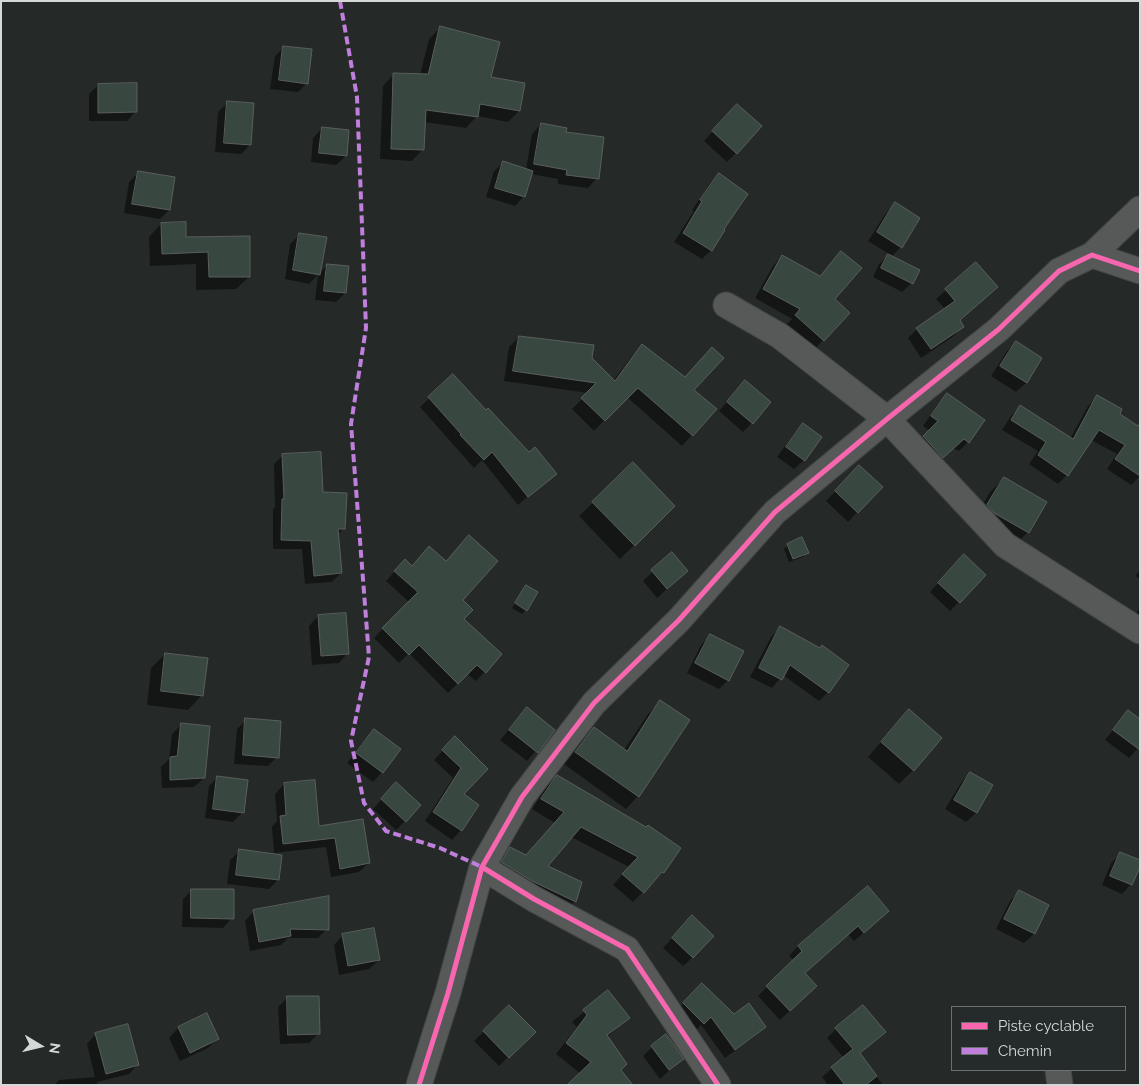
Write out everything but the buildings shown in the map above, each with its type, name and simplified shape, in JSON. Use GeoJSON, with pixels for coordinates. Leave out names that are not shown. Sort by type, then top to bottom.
{"type":"FeatureCollection","features":[{"type":"Feature","properties":{"kind":"street"},"geometry":{"type":"LineString","coordinates":[[418,1085],[448,993],[482,867],[522,797],[594,703],[679,620],[775,512],[999,329],[1059,271],[1092,255],[1140,209]]}},
{"type":"Feature","properties":{"kind":"street"},"geometry":{"type":"LineString","coordinates":[[1092,255],[1140,271]]}},
{"type":"Feature","properties":{"kind":"street"},"geometry":{"type":"LineString","coordinates":[[726,305],[780,336],[887,419],[1005,545],[1140,631]]}},
{"type":"Feature","properties":{"kind":"street"},"geometry":{"type":"LineString","coordinates":[[482,867],[534,899],[627,949],[718,1085]]}},
{"type":"Feature","properties":{"kind":"street"},"geometry":{"type":"LineString","coordinates":[[1058,1071],[1060,1085]]}},
{"type":"Feature","properties":{"kind":"marked path"},"geometry":{"type":"LineString","coordinates":[[340,1],[357,97],[366,328],[351,424],[369,657],[351,741],[364,803],[386,831],[440,848],[482,867]]}},
{"type":"Feature","properties":{"kind":"cycle path"},"geometry":{"type":"LineString","coordinates":[[419,1085],[448,993],[482,867],[522,797],[594,703],[679,620],[775,512],[999,329],[1059,271],[1092,255],[1140,271]]}},
{"type":"Feature","properties":{"kind":"cycle path"},"geometry":{"type":"LineString","coordinates":[[482,867],[534,899],[627,949],[718,1085]]}}]}
